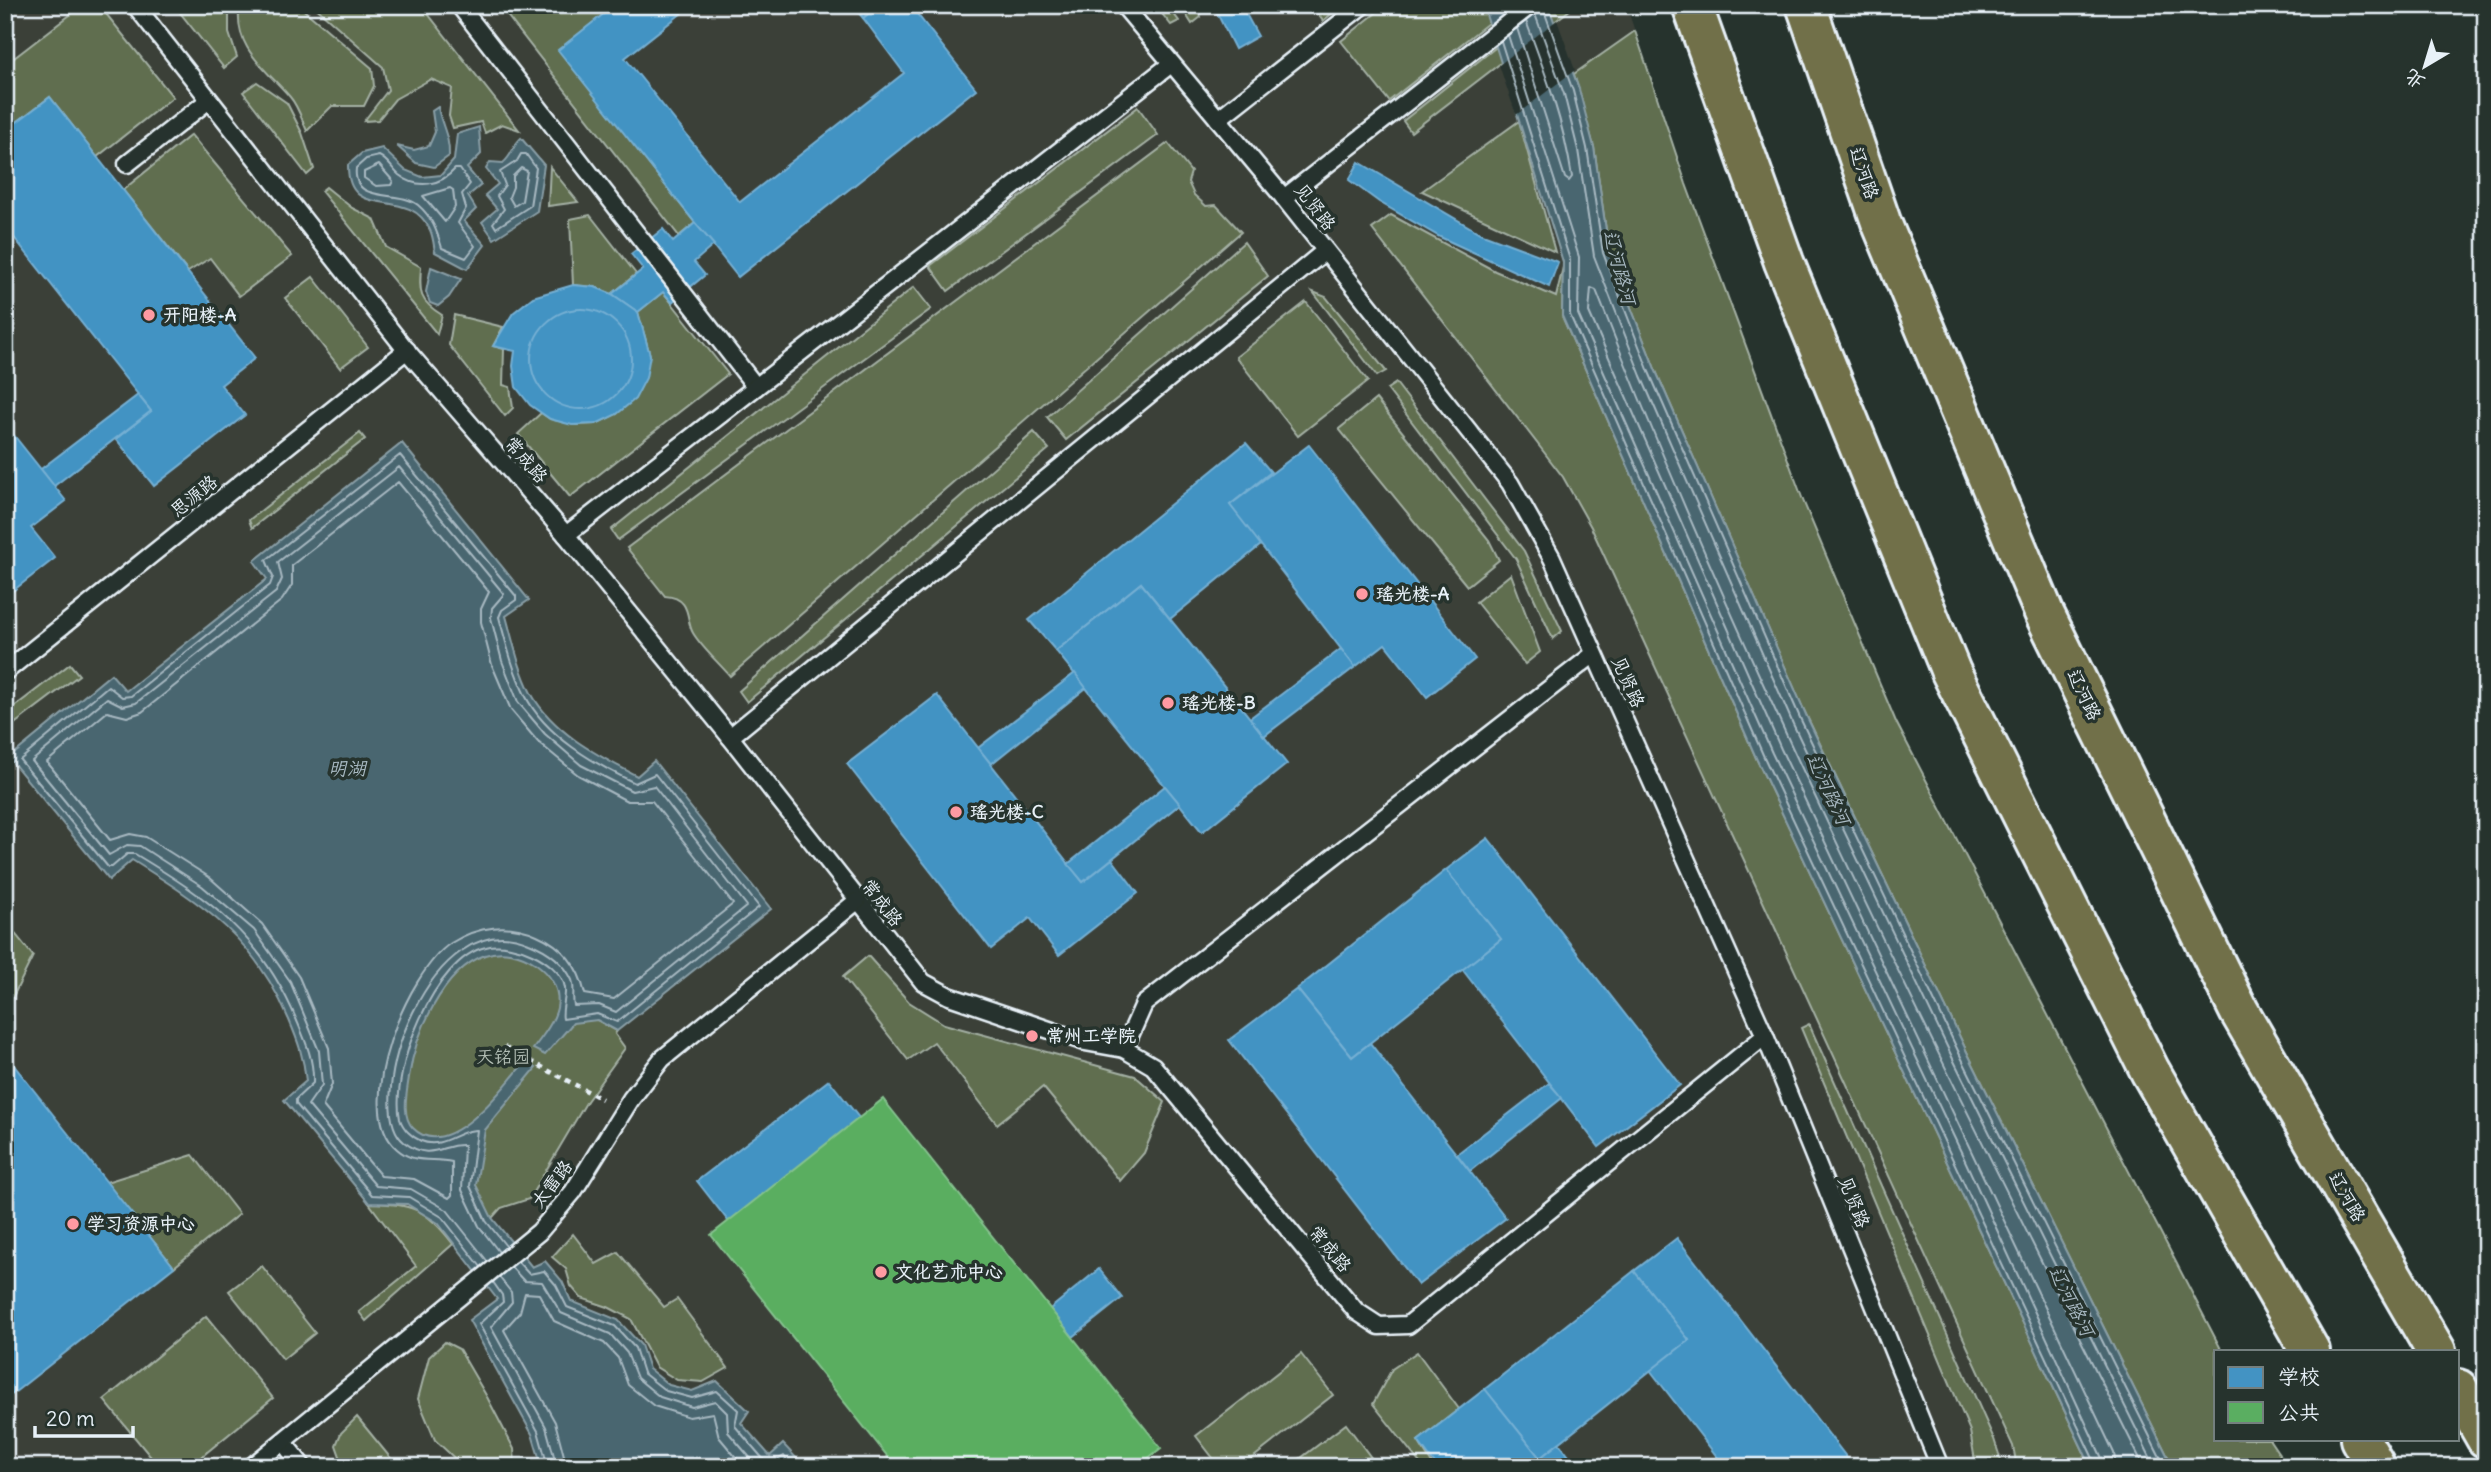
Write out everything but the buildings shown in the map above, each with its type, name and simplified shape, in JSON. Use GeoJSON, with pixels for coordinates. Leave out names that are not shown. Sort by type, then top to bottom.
{"type":"FeatureCollection","features":[{"type":"Feature","properties":{"kind":"main road"},"geometry":{"type":"LineString","coordinates":[[1692,5],[1784,262],[1951,672],[2150,1071],[2309,1350]]}},
{"type":"Feature","properties":{"kind":"main road","name":"辽河路"},"geometry":{"type":"LineString","coordinates":[[1806,5],[1881,222],[2045,615],[2239,1010],[2435,1350]]}},
{"type":"Feature","properties":{"kind":"main road"},"geometry":{"type":"LineString","coordinates":[[2460,1392],[2486,1438]]}},
{"type":"Feature","properties":{"kind":"main road"},"geometry":{"type":"LineString","coordinates":[[2361,1440],[2376,1467]]}},
{"type":"Feature","properties":{"kind":"lane","name":"常成路"},"geometry":{"type":"LineString","coordinates":[[135,5],[407,350],[566,535],[923,982],[949,996],[1085,1042],[1124,1049],[1153,1066],[1356,1311],[1379,1326],[1408,1325],[1765,1036]]}},
{"type":"Feature","properties":{"kind":"lane"},"geometry":{"type":"LineString","coordinates":[[459,5],[756,387]]}},
{"type":"Feature","properties":{"kind":"lane","name":"见贤路"},"geometry":{"type":"LineString","coordinates":[[1124,5],[1283,198],[1510,483],[1552,558],[1765,1036],[1940,1467]]}},
{"type":"Feature","properties":{"kind":"lane"},"geometry":{"type":"LineString","coordinates":[[1218,119],[1363,5]]}},
{"type":"Feature","properties":{"kind":"lane"},"geometry":{"type":"LineString","coordinates":[[1283,198],[1531,5]]}},
{"type":"Feature","properties":{"kind":"lane"},"geometry":{"type":"LineString","coordinates":[[566,535],[1171,64]]}},
{"type":"Feature","properties":{"kind":"lane"},"geometry":{"type":"LineString","coordinates":[[127,164],[209,100]]}},
{"type":"Feature","properties":{"kind":"lane"},"geometry":{"type":"LineString","coordinates":[[730,737],[1325,251]]}},
{"type":"Feature","properties":{"kind":"lane","name":"思源路"},"geometry":{"type":"LineString","coordinates":[[5,672],[407,350]]}},
{"type":"Feature","properties":{"kind":"lane"},"geometry":{"type":"LineString","coordinates":[[1124,1049],[1144,1004],[1594,654]]}},
{"type":"Feature","properties":{"kind":"lane","name":"太雷路"},"geometry":{"type":"LineString","coordinates":[[251,1467],[539,1232],[573,1192],[624,1111],[662,1059],[857,901]]}},
{"type":"Feature","properties":{"kind":"lane"},"geometry":{"type":"LineString","coordinates":[[283,1442],[303,1467]]}},
{"type":"Feature","properties":{"kind":"path"},"geometry":{"type":"LineString","coordinates":[[505,1047],[624,1111]]}},
{"type":"Feature","properties":{"kind":"shaded area","name":"常州工学院"},"geometry":{"type":"Polygon","coordinates":[[[5,5],[1626,5],[1723,291],[1804,503],[1896,722],[2221,1350],[2214,1350],[2214,1440],[2270,1440],[2288,1467],[5,1467],[5,5]]]}},
{"type":"Feature","properties":{"kind":"green space"},"geometry":{"type":"Polygon","coordinates":[[[83,5],[99,5],[173,97],[97,157],[50,97],[5,131],[5,65],[83,5]]]}},
{"type":"Feature","properties":{"kind":"green space"},"geometry":{"type":"Polygon","coordinates":[[[174,5],[229,5],[229,33],[237,57],[224,68],[174,5]]]}},
{"type":"Feature","properties":{"kind":"green space"},"geometry":{"type":"Polygon","coordinates":[[[240,5],[298,5],[372,68],[374,86],[364,106],[332,106],[307,131],[293,101],[246,45],[239,20],[240,5]]]}},
{"type":"Feature","properties":{"kind":"green space"},"geometry":{"type":"Polygon","coordinates":[[[313,5],[421,5],[519,130],[502,124],[485,133],[481,122],[453,128],[449,116],[452,88],[431,79],[395,99],[378,120],[364,121],[388,90],[383,67],[313,5]]]}},
{"type":"Feature","properties":{"kind":"green space"},"geometry":{"type":"Polygon","coordinates":[[[499,5],[615,5],[559,50],[695,223],[679,236],[499,5]]]}},
{"type":"Feature","properties":{"kind":"green space"},"geometry":{"type":"Polygon","coordinates":[[[1155,5],[1167,5],[1179,21],[1171,25],[1155,5]]]}},
{"type":"Feature","properties":{"kind":"green space"},"geometry":{"type":"Polygon","coordinates":[[[1180,5],[1197,5],[1201,17],[1192,24],[1180,5]]]}},
{"type":"Feature","properties":{"kind":"green space"},"geometry":{"type":"Polygon","coordinates":[[[1319,5],[1342,5],[1323,21],[1314,9],[1319,5]]]}},
{"type":"Feature","properties":{"kind":"green space"},"geometry":{"type":"Polygon","coordinates":[[[1386,5],[1511,5],[1389,101],[1341,41],[1386,5]]]}},
{"type":"Feature","properties":{"kind":"green space"},"geometry":{"type":"Polygon","coordinates":[[[1549,5],[1575,6],[1411,132],[1403,121],[1549,5]]]}},
{"type":"Feature","properties":{"kind":"green space"},"geometry":{"type":"Polygon","coordinates":[[[1635,31],[1686,184],[1804,503],[1896,722],[2221,1350],[2214,1350],[2214,1440],[2270,1440],[2288,1467],[2173,1467],[1967,1052],[1802,706],[1655,369],[1609,251],[1594,147],[1574,74],[1635,31]]]}},
{"type":"Feature","properties":{"kind":"green space"},"geometry":{"type":"Polygon","coordinates":[[[257,82],[287,103],[302,133],[314,169],[307,175],[243,92],[257,82]]]}},
{"type":"Feature","properties":{"kind":"green space"},"geometry":{"type":"Polygon","coordinates":[[[1138,107],[1158,135],[948,291],[930,266],[1138,107]]]}},
{"type":"Feature","properties":{"kind":"green space"},"geometry":{"type":"Polygon","coordinates":[[[1519,121],[1555,252],[1422,191],[1519,121]]]}},
{"type":"Feature","properties":{"kind":"green space"},"geometry":{"type":"Polygon","coordinates":[[[191,135],[292,256],[239,296],[210,258],[188,272],[123,190],[191,135]]]}},
{"type":"Feature","properties":{"kind":"green space"},"geometry":{"type":"Polygon","coordinates":[[[1168,143],[1191,172],[1188,182],[1194,195],[1206,206],[1216,205],[1241,232],[730,676],[693,633],[684,605],[665,596],[627,548],[1168,143]]]}},
{"type":"Feature","properties":{"kind":"green space"},"geometry":{"type":"Polygon","coordinates":[[[550,167],[578,202],[548,206],[550,167]]]}},
{"type":"Feature","properties":{"kind":"green space"},"geometry":{"type":"Polygon","coordinates":[[[326,187],[352,208],[374,219],[386,247],[421,267],[422,295],[429,305],[442,315],[437,334],[321,191],[326,187]]]}},
{"type":"Feature","properties":{"kind":"green space"},"geometry":{"type":"Polygon","coordinates":[[[590,215],[636,274],[612,294],[595,287],[573,285],[570,219],[590,215]]]}},
{"type":"Feature","properties":{"kind":"green space"},"geometry":{"type":"Polygon","coordinates":[[[1391,215],[1495,271],[1556,297],[1563,267],[1562,316],[1757,760],[2091,1467],[2017,1467],[2013,1446],[1591,527],[1563,477],[1372,229],[1391,215]]]}},
{"type":"Feature","properties":{"kind":"green space"},"geometry":{"type":"Polygon","coordinates":[[[1244,242],[1268,276],[1066,440],[1047,417],[1244,242]]]}},
{"type":"Feature","properties":{"kind":"green space"},"geometry":{"type":"Polygon","coordinates":[[[313,277],[368,347],[340,368],[285,298],[313,277]]]}},
{"type":"Feature","properties":{"kind":"green space"},"geometry":{"type":"Polygon","coordinates":[[[914,287],[931,309],[618,540],[611,530],[914,287]]]}},
{"type":"Feature","properties":{"kind":"green space"},"geometry":{"type":"Polygon","coordinates":[[[663,292],[728,374],[570,497],[518,434],[541,413],[550,419],[576,425],[596,424],[617,414],[634,399],[650,355],[638,312],[663,292]]]}},
{"type":"Feature","properties":{"kind":"green space"},"geometry":{"type":"Polygon","coordinates":[[[1313,292],[1326,297],[1386,371],[1377,376],[1313,292]]]}},
{"type":"Feature","properties":{"kind":"green space"},"geometry":{"type":"Polygon","coordinates":[[[1306,302],[1368,381],[1298,436],[1236,357],[1306,302]]]}},
{"type":"Feature","properties":{"kind":"green space"},"geometry":{"type":"Polygon","coordinates":[[[454,315],[503,327],[493,346],[504,349],[503,385],[510,387],[513,408],[505,416],[449,345],[454,315]]]}},
{"type":"Feature","properties":{"kind":"green space"},"geometry":{"type":"Polygon","coordinates":[[[1396,383],[1524,551],[1562,631],[1553,639],[1516,559],[1387,389],[1396,383]]]}},
{"type":"Feature","properties":{"kind":"green space"},"geometry":{"type":"Polygon","coordinates":[[[1376,399],[1489,540],[1499,560],[1467,586],[1339,429],[1376,399]]]}},
{"type":"Feature","properties":{"kind":"green space"},"geometry":{"type":"Polygon","coordinates":[[[1034,432],[1049,449],[747,702],[739,691],[1034,432]]]}},
{"type":"Feature","properties":{"kind":"green space"},"geometry":{"type":"Polygon","coordinates":[[[360,433],[365,439],[252,528],[249,520],[360,433]]]}},
{"type":"Feature","properties":{"kind":"green space"},"geometry":{"type":"Polygon","coordinates":[[[1511,574],[1540,652],[1525,664],[1476,602],[1511,574]]]}},
{"type":"Feature","properties":{"kind":"green space"},"geometry":{"type":"Polygon","coordinates":[[[70,664],[79,675],[13,725],[5,714],[70,664]]]}},
{"type":"Feature","properties":{"kind":"green space"},"geometry":{"type":"Polygon","coordinates":[[[5,921],[33,956],[5,1013],[5,921]]]}},
{"type":"Feature","properties":{"kind":"green space","name":"天铭园"},"geometry":{"type":"Polygon","coordinates":[[[486,936],[542,958],[597,1020],[617,1031],[615,1034],[625,1048],[587,1101],[529,1199],[501,1208],[492,1218],[385,1130],[439,969],[486,936]]]}},
{"type":"Feature","properties":{"kind":"green space"},"geometry":{"type":"Polygon","coordinates":[[[868,956],[909,1002],[944,1024],[1135,1076],[1165,1102],[1144,1153],[1120,1181],[1043,1087],[997,1124],[934,1042],[908,1060],[843,977],[868,956]]]}},
{"type":"Feature","properties":{"kind":"green space"},"geometry":{"type":"Polygon","coordinates":[[[1809,1024],[1994,1439],[2003,1467],[1976,1467],[1970,1431],[1801,1028],[1809,1024]]]}},
{"type":"Feature","properties":{"kind":"green space"},"geometry":{"type":"Polygon","coordinates":[[[193,1155],[239,1214],[174,1267],[106,1182],[193,1155]]]}},
{"type":"Feature","properties":{"kind":"green space"},"geometry":{"type":"Polygon","coordinates":[[[369,1203],[417,1210],[435,1223],[453,1244],[366,1321],[359,1312],[416,1266],[369,1203]]]}},
{"type":"Feature","properties":{"kind":"green space"},"geometry":{"type":"Polygon","coordinates":[[[573,1234],[596,1264],[618,1252],[664,1307],[677,1299],[728,1368],[703,1382],[677,1380],[656,1367],[631,1319],[608,1307],[581,1298],[571,1286],[566,1269],[552,1257],[573,1234]]]}},
{"type":"Feature","properties":{"kind":"green space"},"geometry":{"type":"Polygon","coordinates":[[[262,1266],[315,1333],[283,1359],[229,1291],[262,1266]]]}},
{"type":"Feature","properties":{"kind":"green space"},"geometry":{"type":"Polygon","coordinates":[[[206,1316],[273,1398],[189,1467],[159,1467],[104,1400],[206,1316]]]}},
{"type":"Feature","properties":{"kind":"green space"},"geometry":{"type":"Polygon","coordinates":[[[445,1342],[459,1349],[487,1397],[514,1449],[515,1467],[464,1467],[435,1440],[418,1399],[429,1357],[445,1342]]]}},
{"type":"Feature","properties":{"kind":"green space"},"geometry":{"type":"Polygon","coordinates":[[[1417,1352],[1459,1409],[1418,1441],[1434,1467],[1423,1467],[1373,1404],[1392,1369],[1417,1352]]]}},
{"type":"Feature","properties":{"kind":"green space"},"geometry":{"type":"Polygon","coordinates":[[[1301,1354],[1333,1395],[1241,1467],[1220,1467],[1196,1436],[1301,1354]]]}},
{"type":"Feature","properties":{"kind":"green space"},"geometry":{"type":"Polygon","coordinates":[[[357,1417],[397,1466],[434,1463],[437,1467],[350,1467],[342,1462],[336,1445],[341,1433],[357,1417]]]}},
{"type":"Feature","properties":{"kind":"green space"},"geometry":{"type":"Polygon","coordinates":[[[1346,1424],[1375,1463],[1371,1467],[1289,1467],[1346,1424]]]}},
{"type":"Feature","properties":{"kind":"water","name":"辽河路河"},"geometry":{"type":"Polygon","coordinates":[[[1483,5],[1548,5],[1579,89],[1594,147],[1609,251],[1655,369],[1807,717],[1967,1052],[2173,1467],[2091,1467],[1757,760],[1562,316],[1563,262],[1483,5]]]}},
{"type":"Feature","properties":{"kind":"water"},"geometry":{"type":"Polygon","coordinates":[[[438,107],[449,156],[434,167],[416,163],[397,146],[414,150],[429,146],[435,132],[432,111],[438,107]]]}},
{"type":"Feature","properties":{"kind":"water"},"geometry":{"type":"Polygon","coordinates":[[[479,127],[481,154],[467,168],[481,185],[468,196],[476,209],[464,221],[485,245],[467,269],[435,252],[431,232],[420,216],[408,208],[368,199],[357,193],[350,183],[348,165],[362,153],[382,148],[405,170],[422,177],[441,175],[454,160],[457,134],[479,127]]]}},
{"type":"Feature","properties":{"kind":"water"},"geometry":{"type":"Polygon","coordinates":[[[521,138],[544,165],[537,211],[494,239],[482,222],[497,209],[485,195],[498,184],[486,169],[490,162],[503,163],[521,138]]]}},
{"type":"Feature","properties":{"kind":"water"},"geometry":{"type":"Polygon","coordinates":[[[431,267],[461,279],[449,297],[438,306],[430,303],[426,292],[431,267]]]}},
{"type":"Feature","properties":{"kind":"water","name":"明湖"},"geometry":{"type":"Polygon","coordinates":[[[402,443],[529,600],[506,616],[523,675],[540,707],[564,732],[578,742],[637,776],[654,761],[771,909],[617,1031],[597,1020],[573,1023],[545,1055],[533,1049],[557,1008],[557,995],[546,972],[524,957],[511,953],[485,955],[470,963],[456,975],[433,1006],[417,1042],[406,1097],[409,1123],[427,1136],[443,1136],[459,1129],[475,1117],[525,1061],[536,1068],[485,1130],[476,1185],[492,1218],[532,1267],[545,1261],[562,1281],[571,1301],[618,1320],[641,1345],[649,1369],[669,1385],[692,1391],[717,1381],[749,1411],[741,1423],[770,1456],[783,1444],[800,1462],[796,1467],[542,1467],[532,1434],[469,1320],[497,1299],[438,1223],[407,1204],[369,1203],[284,1100],[306,1081],[304,1065],[289,1020],[260,967],[225,926],[182,892],[132,860],[109,880],[9,758],[111,674],[126,691],[267,579],[254,561],[402,443]]]}},
{"type":"Feature","properties":{"kind":"pier"},"geometry":{"type":"Polygon","coordinates":[[[1557,20],[1575,70],[1516,115],[1499,65],[1557,20]]]}},
{"type":"Feature","properties":{"kind":"place","name":"开阳楼-A"},"geometry":{"type":"Point","coordinates":[149,315]}},
{"type":"Feature","properties":{"kind":"place","name":"瑶光楼-A"},"geometry":{"type":"Point","coordinates":[1362,594]}},
{"type":"Feature","properties":{"kind":"place","name":"瑶光楼-B"},"geometry":{"type":"Point","coordinates":[1168,703]}},
{"type":"Feature","properties":{"kind":"place","name":"瑶光楼-C"},"geometry":{"type":"Point","coordinates":[956,812]}},
{"type":"Feature","properties":{"kind":"place","name":"常州工学院"},"geometry":{"type":"Point","coordinates":[1032,1036]}},
{"type":"Feature","properties":{"kind":"place","name":"学习资源中心"},"geometry":{"type":"Point","coordinates":[73,1224]}},
{"type":"Feature","properties":{"kind":"place","name":"文化艺术中心"},"geometry":{"type":"Point","coordinates":[881,1272]}}]}
